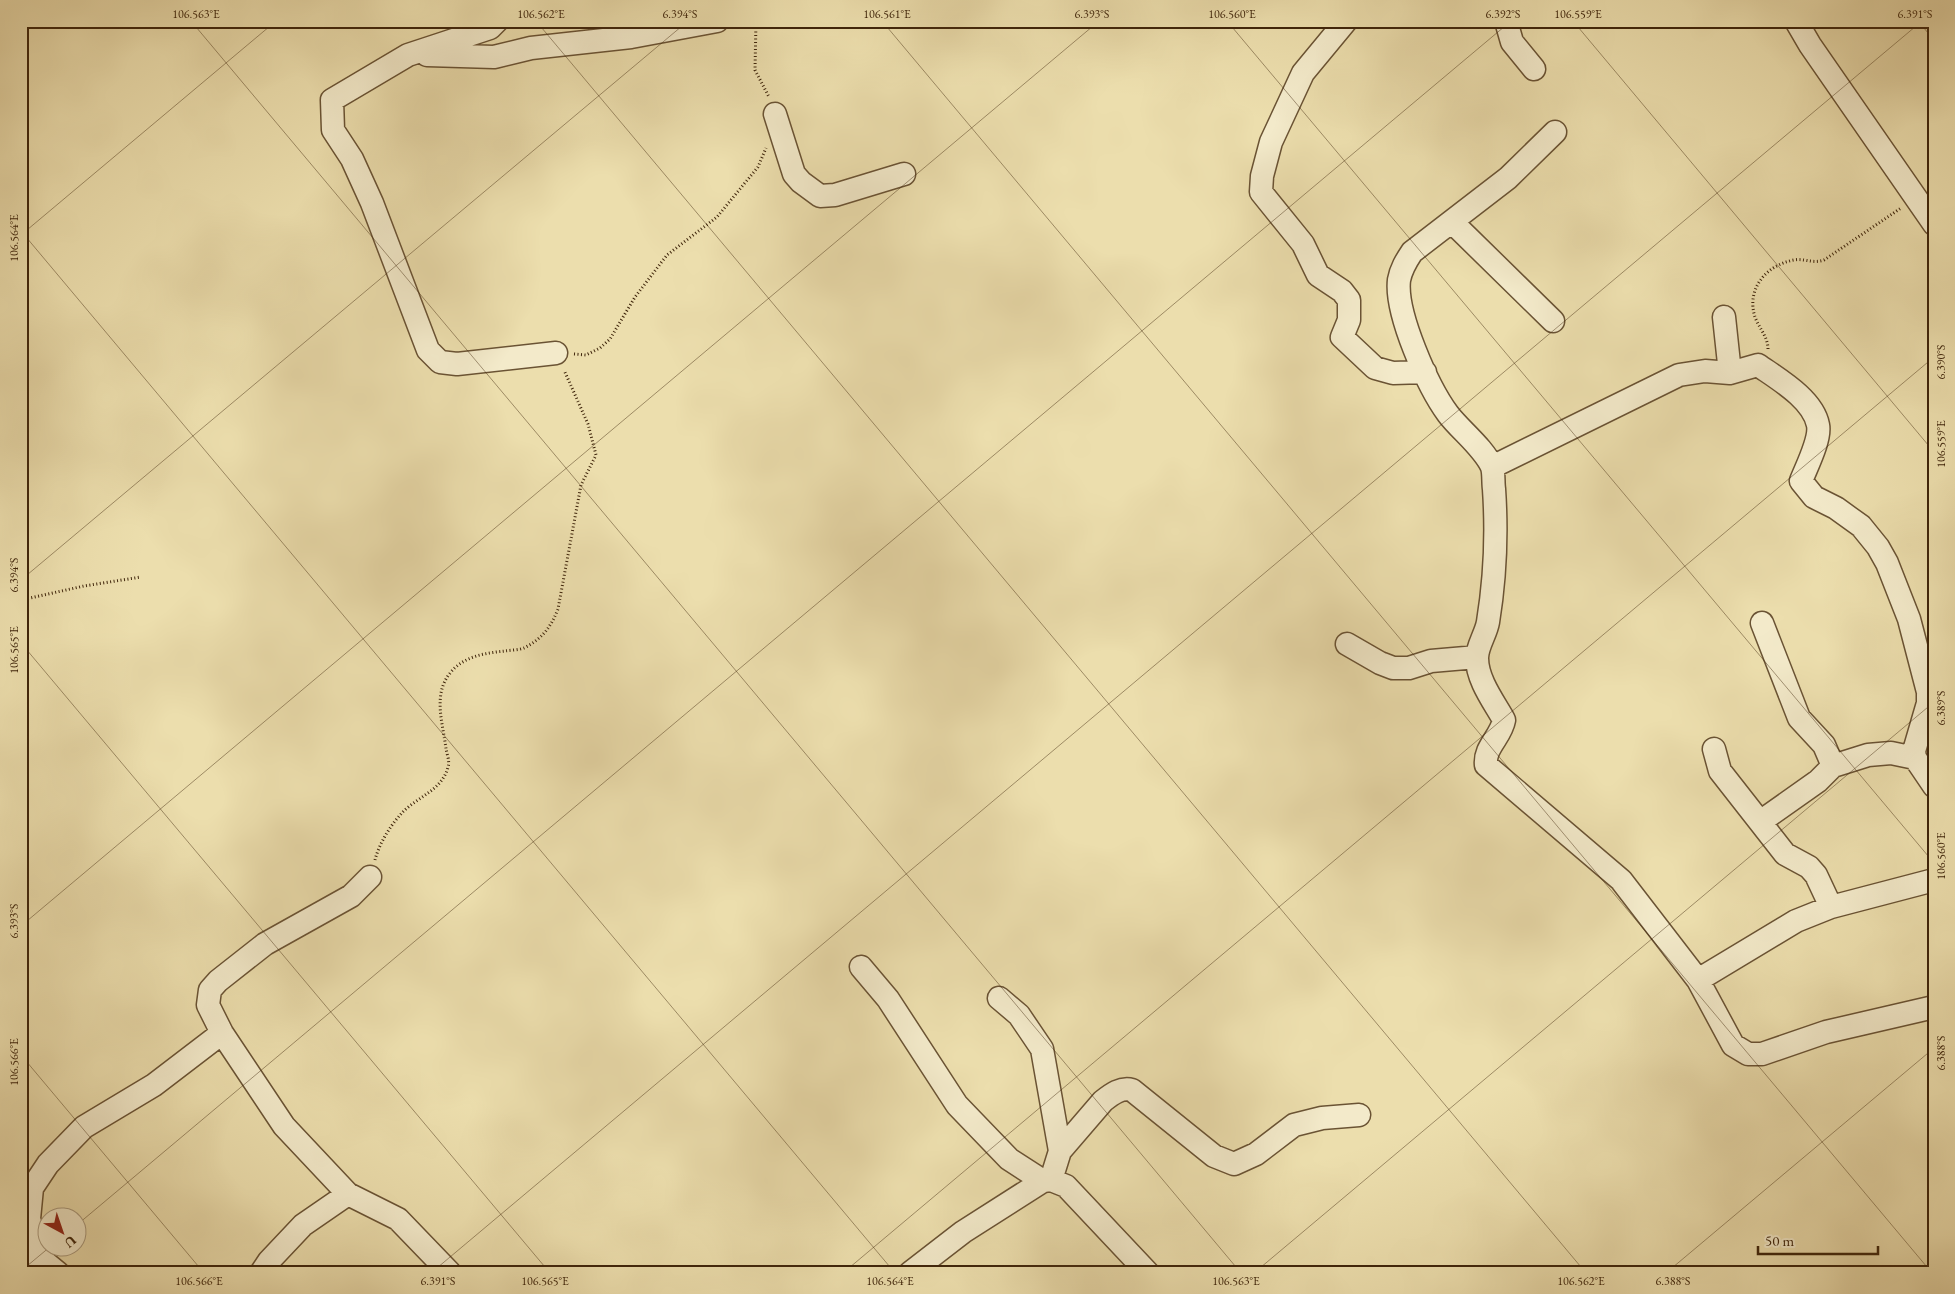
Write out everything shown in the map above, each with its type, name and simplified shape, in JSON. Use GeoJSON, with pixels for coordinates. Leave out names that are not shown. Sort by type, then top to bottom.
{"type":"FeatureCollection","features":[{"type":"Feature","properties":{"kind":"street"},"geometry":{"type":"LineString","coordinates":[[497,21],[490,28],[408,55],[332,100],[333,130],[352,159],[372,203],[428,350],[440,362],[456,364],[556,353]]}},
{"type":"Feature","properties":{"kind":"street"},"geometry":{"type":"LineString","coordinates":[[408,55],[494,57],[531,48],[631,37],[716,21]]}},
{"type":"Feature","properties":{"kind":"street"},"geometry":{"type":"LineString","coordinates":[[1346,21],[1303,73],[1271,142],[1262,176],[1261,192],[1303,244],[1318,275],[1342,291],[1349,300],[1350,320],[1342,337],[1375,368],[1393,372],[1425,372]]}},
{"type":"Feature","properties":{"kind":"street"},"geometry":{"type":"LineString","coordinates":[[1506,21],[1512,42],[1534,69]]}},
{"type":"Feature","properties":{"kind":"street"},"geometry":{"type":"LineString","coordinates":[[1796,21],[1810,45],[1934,224]]}},
{"type":"Feature","properties":{"kind":"street"},"geometry":{"type":"LineString","coordinates":[[775,114],[794,174],[801,182],[820,196],[835,195],[904,174]]}},
{"type":"Feature","properties":{"kind":"street"},"geometry":{"type":"LineString","coordinates":[[1555,132],[1508,178],[1412,252],[1403,266],[1399,280],[1400,301],[1406,325],[1425,372],[1447,413],[1492,467],[1496,523],[1492,584],[1488,624],[1477,657],[1479,674],[1504,720],[1502,729],[1485,755],[1486,764],[1620,880],[1698,980],[1733,1045],[1748,1054],[1762,1054],[1826,1032],[1934,1007]]}},
{"type":"Feature","properties":{"kind":"street"},"geometry":{"type":"LineString","coordinates":[[1452,222],[1553,322]]}},
{"type":"Feature","properties":{"kind":"street"},"geometry":{"type":"LineString","coordinates":[[1724,316],[1730,373]]}},
{"type":"Feature","properties":{"kind":"street"},"geometry":{"type":"LineString","coordinates":[[1492,467],[1678,376],[1705,371],[1730,373],[1758,365],[1793,390],[1812,412],[1818,426],[1816,442],[1801,481],[1814,497],[1836,508],[1861,526],[1878,546],[1888,563],[1909,618],[1928,692],[1928,703],[1914,751],[1915,758],[1934,786]]}},
{"type":"Feature","properties":{"kind":"street"},"geometry":{"type":"LineString","coordinates":[[1762,623],[1799,718],[1824,745],[1833,766]]}},
{"type":"Feature","properties":{"kind":"street"},"geometry":{"type":"LineString","coordinates":[[1347,644],[1380,663],[1393,668],[1409,668],[1432,661],[1477,657]]}},
{"type":"Feature","properties":{"kind":"street"},"geometry":{"type":"LineString","coordinates":[[1714,749],[1720,771],[1785,854],[1809,867],[1816,875],[1831,907]]}},
{"type":"Feature","properties":{"kind":"street"},"geometry":{"type":"LineString","coordinates":[[1760,822],[1818,780],[1833,766],[1876,754],[1891,752],[1915,758]]}},
{"type":"Feature","properties":{"kind":"street"},"geometry":{"type":"LineString","coordinates":[[370,877],[351,896],[265,944],[218,981],[210,990],[208,1005],[222,1033],[284,1126],[348,1194],[398,1220],[450,1273]]}},
{"type":"Feature","properties":{"kind":"street"},"geometry":{"type":"LineString","coordinates":[[1698,980],[1796,921],[1831,907],[1934,880]]}},
{"type":"Feature","properties":{"kind":"street"},"geometry":{"type":"LineString","coordinates":[[861,967],[888,999],[957,1105],[1009,1159],[1047,1180],[1066,1186],[1148,1273]]}},
{"type":"Feature","properties":{"kind":"street"},"geometry":{"type":"LineString","coordinates":[[998,998],[1019,1015],[1042,1049],[1060,1151]]}},
{"type":"Feature","properties":{"kind":"street"},"geometry":{"type":"LineString","coordinates":[[40,1263],[29,1219],[32,1188],[48,1164],[84,1127],[154,1085],[222,1033]]}},
{"type":"Feature","properties":{"kind":"street"},"geometry":{"type":"LineString","coordinates":[[910,1273],[963,1232],[1047,1180],[1060,1151],[1103,1101],[1111,1094],[1126,1088],[1132,1090],[1214,1156],[1234,1164],[1256,1154],[1294,1125],[1322,1118],[1359,1115]]}},
{"type":"Feature","properties":{"kind":"street"},"geometry":{"type":"LineString","coordinates":[[261,1273],[269,1260],[303,1225],[348,1194]]}},
{"type":"Feature","properties":{"kind":"path"},"geometry":{"type":"LineString","coordinates":[[370,877],[378,848],[401,814],[442,782],[449,766],[440,705],[440,693],[444,681],[462,662],[484,653],[523,648],[546,633],[552,624],[558,609],[581,485],[596,456],[588,424],[556,353],[586,355],[600,348],[610,339],[635,297],[667,254],[717,217],[758,167],[772,132],[775,114],[772,102],[755,70],[756,21]]}},
{"type":"Feature","properties":{"kind":"path"},"geometry":{"type":"LineString","coordinates":[[1758,365],[1768,353],[1768,343],[1755,317],[1752,299],[1759,280],[1779,264],[1796,259],[1816,263],[1824,260],[1916,198]]}},
{"type":"Feature","properties":{"kind":"path"},"geometry":{"type":"LineString","coordinates":[[21,600],[84,586],[141,577]]}}]}
